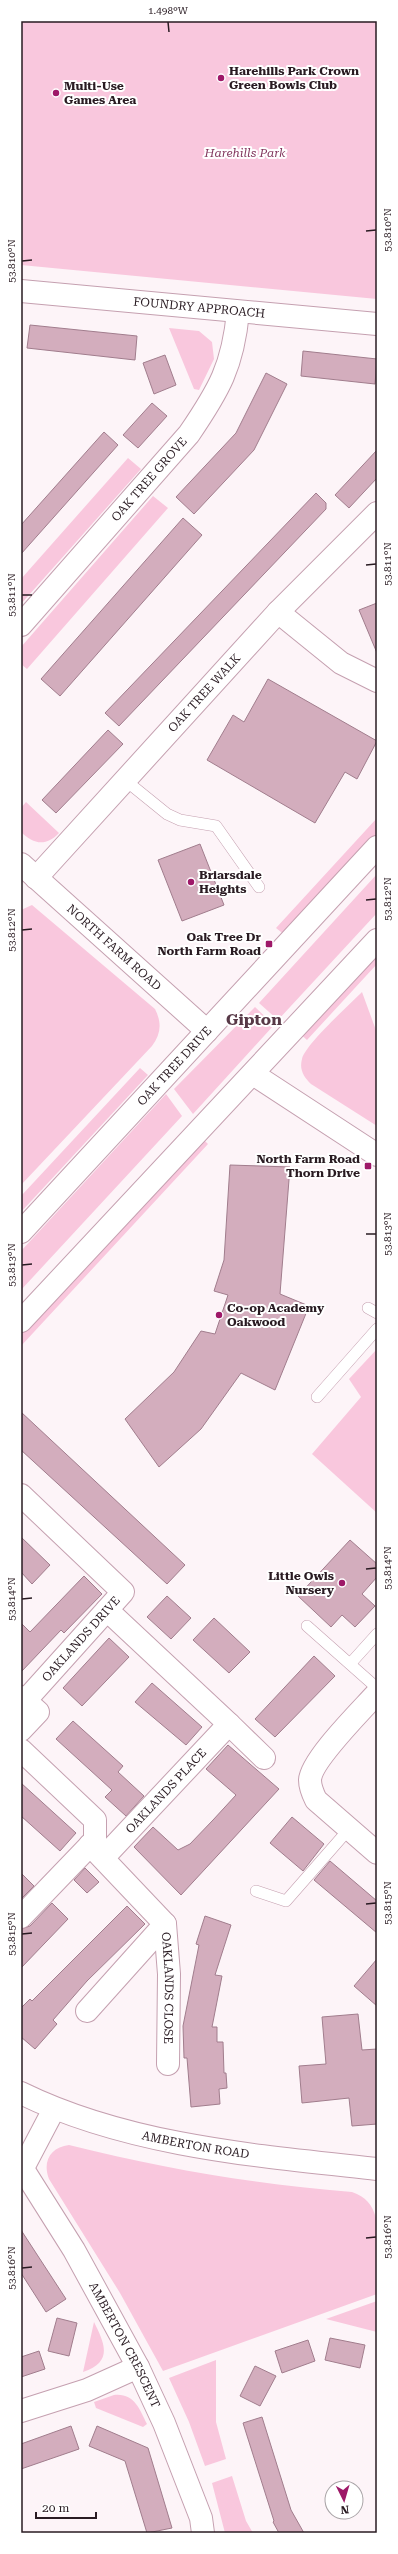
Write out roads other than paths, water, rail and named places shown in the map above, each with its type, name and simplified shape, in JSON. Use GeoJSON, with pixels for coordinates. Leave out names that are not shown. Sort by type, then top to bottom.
{"type":"FeatureCollection","features":[{"type":"Feature","properties":{"kind":"street","name":"FOUNDRY APPROACH"},"geometry":{"type":"LineString","coordinates":[[21,291],[377,324]]}},
{"type":"Feature","properties":{"kind":"street","name":"OAK TREE GROVE"},"geometry":{"type":"LineString","coordinates":[[21,625],[189,434],[212,401],[228,366],[235,344],[238,312]]}},
{"type":"Feature","properties":{"kind":"street","name":"OAK TREE WALK"},"geometry":{"type":"LineString","coordinates":[[29,871],[125,780],[278,612],[377,513]]}},
{"type":"Feature","properties":{"kind":"street"},"geometry":{"type":"LineString","coordinates":[[278,612],[341,663],[377,681]]}},
{"type":"Feature","properties":{"kind":"street","name":"OAK TREE DRIVE"},"geometry":{"type":"LineString","coordinates":[[21,1232],[377,847]]}},
{"type":"Feature","properties":{"kind":"street","name":"NORTH FARM ROAD"},"geometry":{"type":"LineString","coordinates":[[29,871],[207,1031]]}},
{"type":"Feature","properties":{"kind":"street"},"geometry":{"type":"LineString","coordinates":[[21,1321],[254,1074],[377,940]]}},
{"type":"Feature","properties":{"kind":"street"},"geometry":{"type":"LineString","coordinates":[[254,1074],[377,1155]]}},
{"type":"Feature","properties":{"kind":"street","name":"OAKLANDS DRIVE"},"geometry":{"type":"LineString","coordinates":[[21,1496],[123,1592],[28,1703],[21,1730]]}},
{"type":"Feature","properties":{"kind":"street"},"geometry":{"type":"LineString","coordinates":[[107,1610],[264,1758]]}},
{"type":"Feature","properties":{"kind":"street"},"geometry":{"type":"LineString","coordinates":[[377,1694],[318,1760],[310,1780],[311,1790],[316,1800],[377,1853]]}},
{"type":"Feature","properties":{"kind":"street","name":"OAKLANDS PLACE"},"geometry":{"type":"LineString","coordinates":[[21,1917],[97,1851],[229,1724]]}},
{"type":"Feature","properties":{"kind":"street"},"geometry":{"type":"LineString","coordinates":[[21,1750],[95,1820],[97,1851]]}},
{"type":"Feature","properties":{"kind":"street","name":"OAKLANDS CLOSE"},"geometry":{"type":"LineString","coordinates":[[97,1851],[165,1924],[169,1974],[168,2064]]}},
{"type":"Feature","properties":{"kind":"street"},"geometry":{"type":"LineString","coordinates":[[87,2011],[165,1924]]}},
{"type":"Feature","properties":{"kind":"street","name":"AMBERTON ROAD"},"geometry":{"type":"LineString","coordinates":[[21,2093],[54,2109],[132,2132],[237,2154],[377,2169]]}},
{"type":"Feature","properties":{"kind":"street","name":"AMBERTON CRESCENT"},"geometry":{"type":"LineString","coordinates":[[54,2109],[22,2167],[74,2250],[138,2367],[164,2423],[198,2510],[203,2533]]}},
{"type":"Feature","properties":{"kind":"street"},"geometry":{"type":"LineString","coordinates":[[21,2411],[87,2390],[138,2367]]}},
{"type":"Feature","properties":{"kind":"lane"},"geometry":{"type":"LineString","coordinates":[[125,780],[167,814],[180,820],[216,826],[259,887]]}},
{"type":"Feature","properties":{"kind":"lane"},"geometry":{"type":"LineString","coordinates":[[317,1397],[377,1329]]}},
{"type":"Feature","properties":{"kind":"lane"},"geometry":{"type":"LineString","coordinates":[[307,1626],[377,1688]]}},
{"type":"Feature","properties":{"kind":"lane"},"geometry":{"type":"LineString","coordinates":[[350,1664],[377,1634]]}},
{"type":"Feature","properties":{"kind":"lane"},"geometry":{"type":"LineString","coordinates":[[256,1891],[286,1901],[349,1828]]}},
{"type":"Feature","properties":{"kind":"place","name":"Harehills Park Crown Green Bowls Club"},"geometry":{"type":"Point","coordinates":[221,78]}},
{"type":"Feature","properties":{"kind":"place","name":"Multi-Use Games Area"},"geometry":{"type":"Point","coordinates":[56,93]}},
{"type":"Feature","properties":{"kind":"place","name":"Briarsdale Heights"},"geometry":{"type":"Point","coordinates":[191,882]}},
{"type":"Feature","properties":{"kind":"place","name":"Oak Tree Dr North Farm Road"},"geometry":{"type":"Point","coordinates":[269,944]}},
{"type":"Feature","properties":{"kind":"place","name":"North Farm Road Thorn Drive"},"geometry":{"type":"Point","coordinates":[368,1166]}},
{"type":"Feature","properties":{"kind":"place","name":"Co-op Academy Oakwood"},"geometry":{"type":"Point","coordinates":[219,1315]}},
{"type":"Feature","properties":{"kind":"place","name":"Little Owls Nursery"},"geometry":{"type":"Point","coordinates":[342,1583]}},
{"type":"Feature","properties":{"kind":"district","name":"Gipton"},"geometry":{"type":"Point","coordinates":[254,1019]}},
{"type":"Feature","properties":{"kind":"park label","name":"Harehills Park"},"geometry":{"type":"Point","coordinates":[245,153]}}]}
